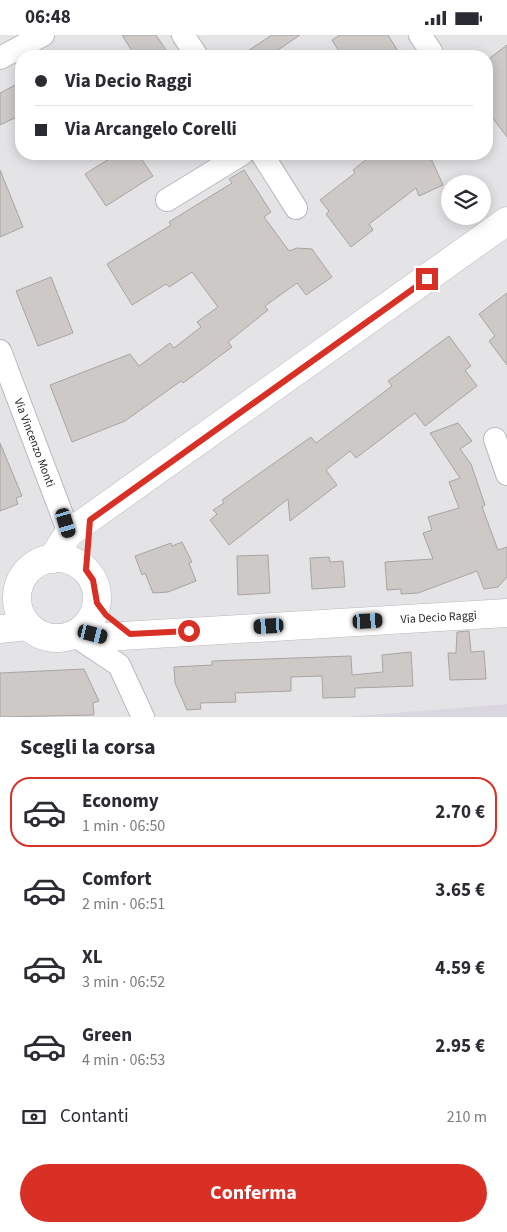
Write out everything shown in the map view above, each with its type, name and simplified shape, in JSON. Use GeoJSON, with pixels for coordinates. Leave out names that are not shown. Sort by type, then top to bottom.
{"type":"FeatureCollection","features":[{"type":"Feature","properties":{"kind":"main road"},"geometry":{"type":"LineString","coordinates":[[52,559],[80,526],[507,221]]}},
{"type":"Feature","properties":{"kind":"main road"},"geometry":{"type":"LineString","coordinates":[[80,526],[86,570]]}},
{"type":"Feature","properties":{"kind":"main road"},"geometry":{"type":"LineString","coordinates":[[0,599],[21,581],[34,566],[52,559],[64,559],[76,563],[86,570],[93,580],[97,603],[94,613],[78,633],[62,638],[50,638],[38,634],[28,626],[21,616],[17,593],[21,581]]}},
{"type":"Feature","properties":{"kind":"main road"},"geometry":{"type":"LineString","coordinates":[[97,603],[106,615],[130,634]]}},
{"type":"Feature","properties":{"kind":"main road","name":"Via Decio Raggi"},"geometry":{"type":"LineString","coordinates":[[78,633],[105,637],[130,634],[507,613]]}},
{"type":"Feature","properties":{"kind":"main road"},"geometry":{"type":"LineString","coordinates":[[0,629],[28,626]]}},
{"type":"Feature","properties":{"kind":"street"},"geometry":{"type":"LineString","coordinates":[[0,58],[43,35]]}},
{"type":"Feature","properties":{"kind":"street"},"geometry":{"type":"LineString","coordinates":[[183,35],[193,50]]}},
{"type":"Feature","properties":{"kind":"street"},"geometry":{"type":"LineString","coordinates":[[167,200],[232,160]]}},
{"type":"Feature","properties":{"kind":"street"},"geometry":{"type":"LineString","coordinates":[[266,160],[296,208]]}},
{"type":"Feature","properties":{"kind":"street","name":"Via Vincenzo Monti"},"geometry":{"type":"LineString","coordinates":[[0,351],[80,526]]}},
{"type":"Feature","properties":{"kind":"street"},"geometry":{"type":"LineString","coordinates":[[495,439],[507,475]]}},
{"type":"Feature","properties":{"kind":"street"},"geometry":{"type":"LineString","coordinates":[[78,633],[119,665],[144,717]]}},
{"type":"Feature","properties":{"kind":"street"},"geometry":{"type":"LineString","coordinates":[[119,665],[130,634]]}},
{"type":"Feature","properties":{"kind":"shaded area"},"geometry":{"type":"Polygon","coordinates":[[[507,704],[507,717],[346,717],[507,704]]]}},
{"type":"Feature","properties":{"kind":"building"},"geometry":{"type":"Polygon","coordinates":[[[122,35],[156,35],[166,50],[131,50],[122,35]]]}},
{"type":"Feature","properties":{"kind":"building"},"geometry":{"type":"Polygon","coordinates":[[[272,35],[300,35],[278,50],[249,50],[272,35]]]}},
{"type":"Feature","properties":{"kind":"building"},"geometry":{"type":"Polygon","coordinates":[[[340,35],[388,35],[397,50],[338,50],[332,40],[340,35]]]}},
{"type":"Feature","properties":{"kind":"building"},"geometry":{"type":"Polygon","coordinates":[[[507,45],[507,137],[493,118],[493,56],[507,45]]]}},
{"type":"Feature","properties":{"kind":"building"},"geometry":{"type":"Polygon","coordinates":[[[15,85],[15,118],[0,125],[0,93],[15,85]]]}},
{"type":"Feature","properties":{"kind":"building"},"geometry":{"type":"Polygon","coordinates":[[[107,160],[142,160],[153,176],[106,206],[85,174],[107,160]]]}},
{"type":"Feature","properties":{"kind":"building"},"geometry":{"type":"Polygon","coordinates":[[[366,160],[432,160],[441,181],[441,186],[419,196],[416,188],[369,224],[373,230],[351,247],[326,214],[329,211],[320,200],[355,173],[353,170],[366,160]]]}},
{"type":"Feature","properties":{"kind":"building"},"geometry":{"type":"Polygon","coordinates":[[[0,170],[23,227],[0,237],[0,170]]]}},
{"type":"Feature","properties":{"kind":"building"},"geometry":{"type":"Polygon","coordinates":[[[244,170],[271,212],[264,217],[289,251],[297,248],[312,249],[332,277],[306,295],[297,283],[265,306],[268,310],[228,342],[232,347],[183,383],[181,381],[125,421],[72,442],[50,385],[130,354],[139,366],[170,343],[174,348],[201,327],[197,322],[218,307],[192,272],[169,287],[166,284],[132,305],[107,264],[171,225],[169,222],[232,183],[229,179],[244,170]]]}},
{"type":"Feature","properties":{"kind":"building"},"geometry":{"type":"Polygon","coordinates":[[[51,277],[73,333],[38,346],[16,291],[51,277]]]}},
{"type":"Feature","properties":{"kind":"building"},"geometry":{"type":"Polygon","coordinates":[[[507,293],[507,365],[489,341],[495,336],[479,314],[507,293]]]}},
{"type":"Feature","properties":{"kind":"building"},"geometry":{"type":"Polygon","coordinates":[[[449,336],[471,366],[465,370],[477,386],[425,426],[415,413],[356,458],[350,451],[326,470],[337,485],[290,521],[288,499],[229,545],[210,520],[217,514],[213,510],[224,503],[222,500],[311,437],[316,443],[392,386],[388,381],[449,336]]]}},
{"type":"Feature","properties":{"kind":"building"},"geometry":{"type":"Polygon","coordinates":[[[458,423],[472,441],[460,449],[471,464],[485,505],[482,507],[498,550],[507,547],[507,577],[498,587],[484,589],[477,571],[418,593],[401,594],[401,589],[387,590],[385,562],[433,559],[423,533],[432,530],[428,517],[459,508],[449,482],[460,478],[430,433],[458,423]]]}},
{"type":"Feature","properties":{"kind":"building"},"geometry":{"type":"Polygon","coordinates":[[[0,443],[22,496],[16,498],[18,504],[0,511],[0,443]]]}},
{"type":"Feature","properties":{"kind":"building"},"geometry":{"type":"Polygon","coordinates":[[[182,542],[192,562],[189,563],[196,581],[168,592],[153,593],[145,573],[142,575],[135,556],[171,543],[172,546],[182,542]]]}},
{"type":"Feature","properties":{"kind":"building"},"geometry":{"type":"Polygon","coordinates":[[[268,555],[270,593],[238,595],[237,556],[268,555]]]}},
{"type":"Feature","properties":{"kind":"building"},"geometry":{"type":"Polygon","coordinates":[[[329,557],[330,562],[343,561],[345,587],[312,589],[310,558],[329,557]]]}},
{"type":"Feature","properties":{"kind":"building"},"geometry":{"type":"Polygon","coordinates":[[[469,631],[471,652],[484,651],[486,679],[450,680],[448,653],[456,653],[457,632],[469,631]]]}},
{"type":"Feature","properties":{"kind":"building"},"geometry":{"type":"Polygon","coordinates":[[[411,652],[413,686],[355,688],[355,697],[323,698],[322,676],[291,677],[291,691],[235,693],[236,702],[200,703],[201,709],[187,710],[175,683],[174,667],[212,665],[212,661],[351,656],[352,675],[383,672],[382,655],[411,652]]]}},
{"type":"Feature","properties":{"kind":"building"},"geometry":{"type":"Polygon","coordinates":[[[84,669],[99,701],[93,703],[94,715],[0,717],[0,673],[84,669]]]}},
{"type":"Feature","properties":{"kind":"route"},"geometry":{"type":"LineString","coordinates":[[189,631],[130,634],[106,615],[97,603],[93,580],[86,570],[90,520],[427,279]]}}]}
